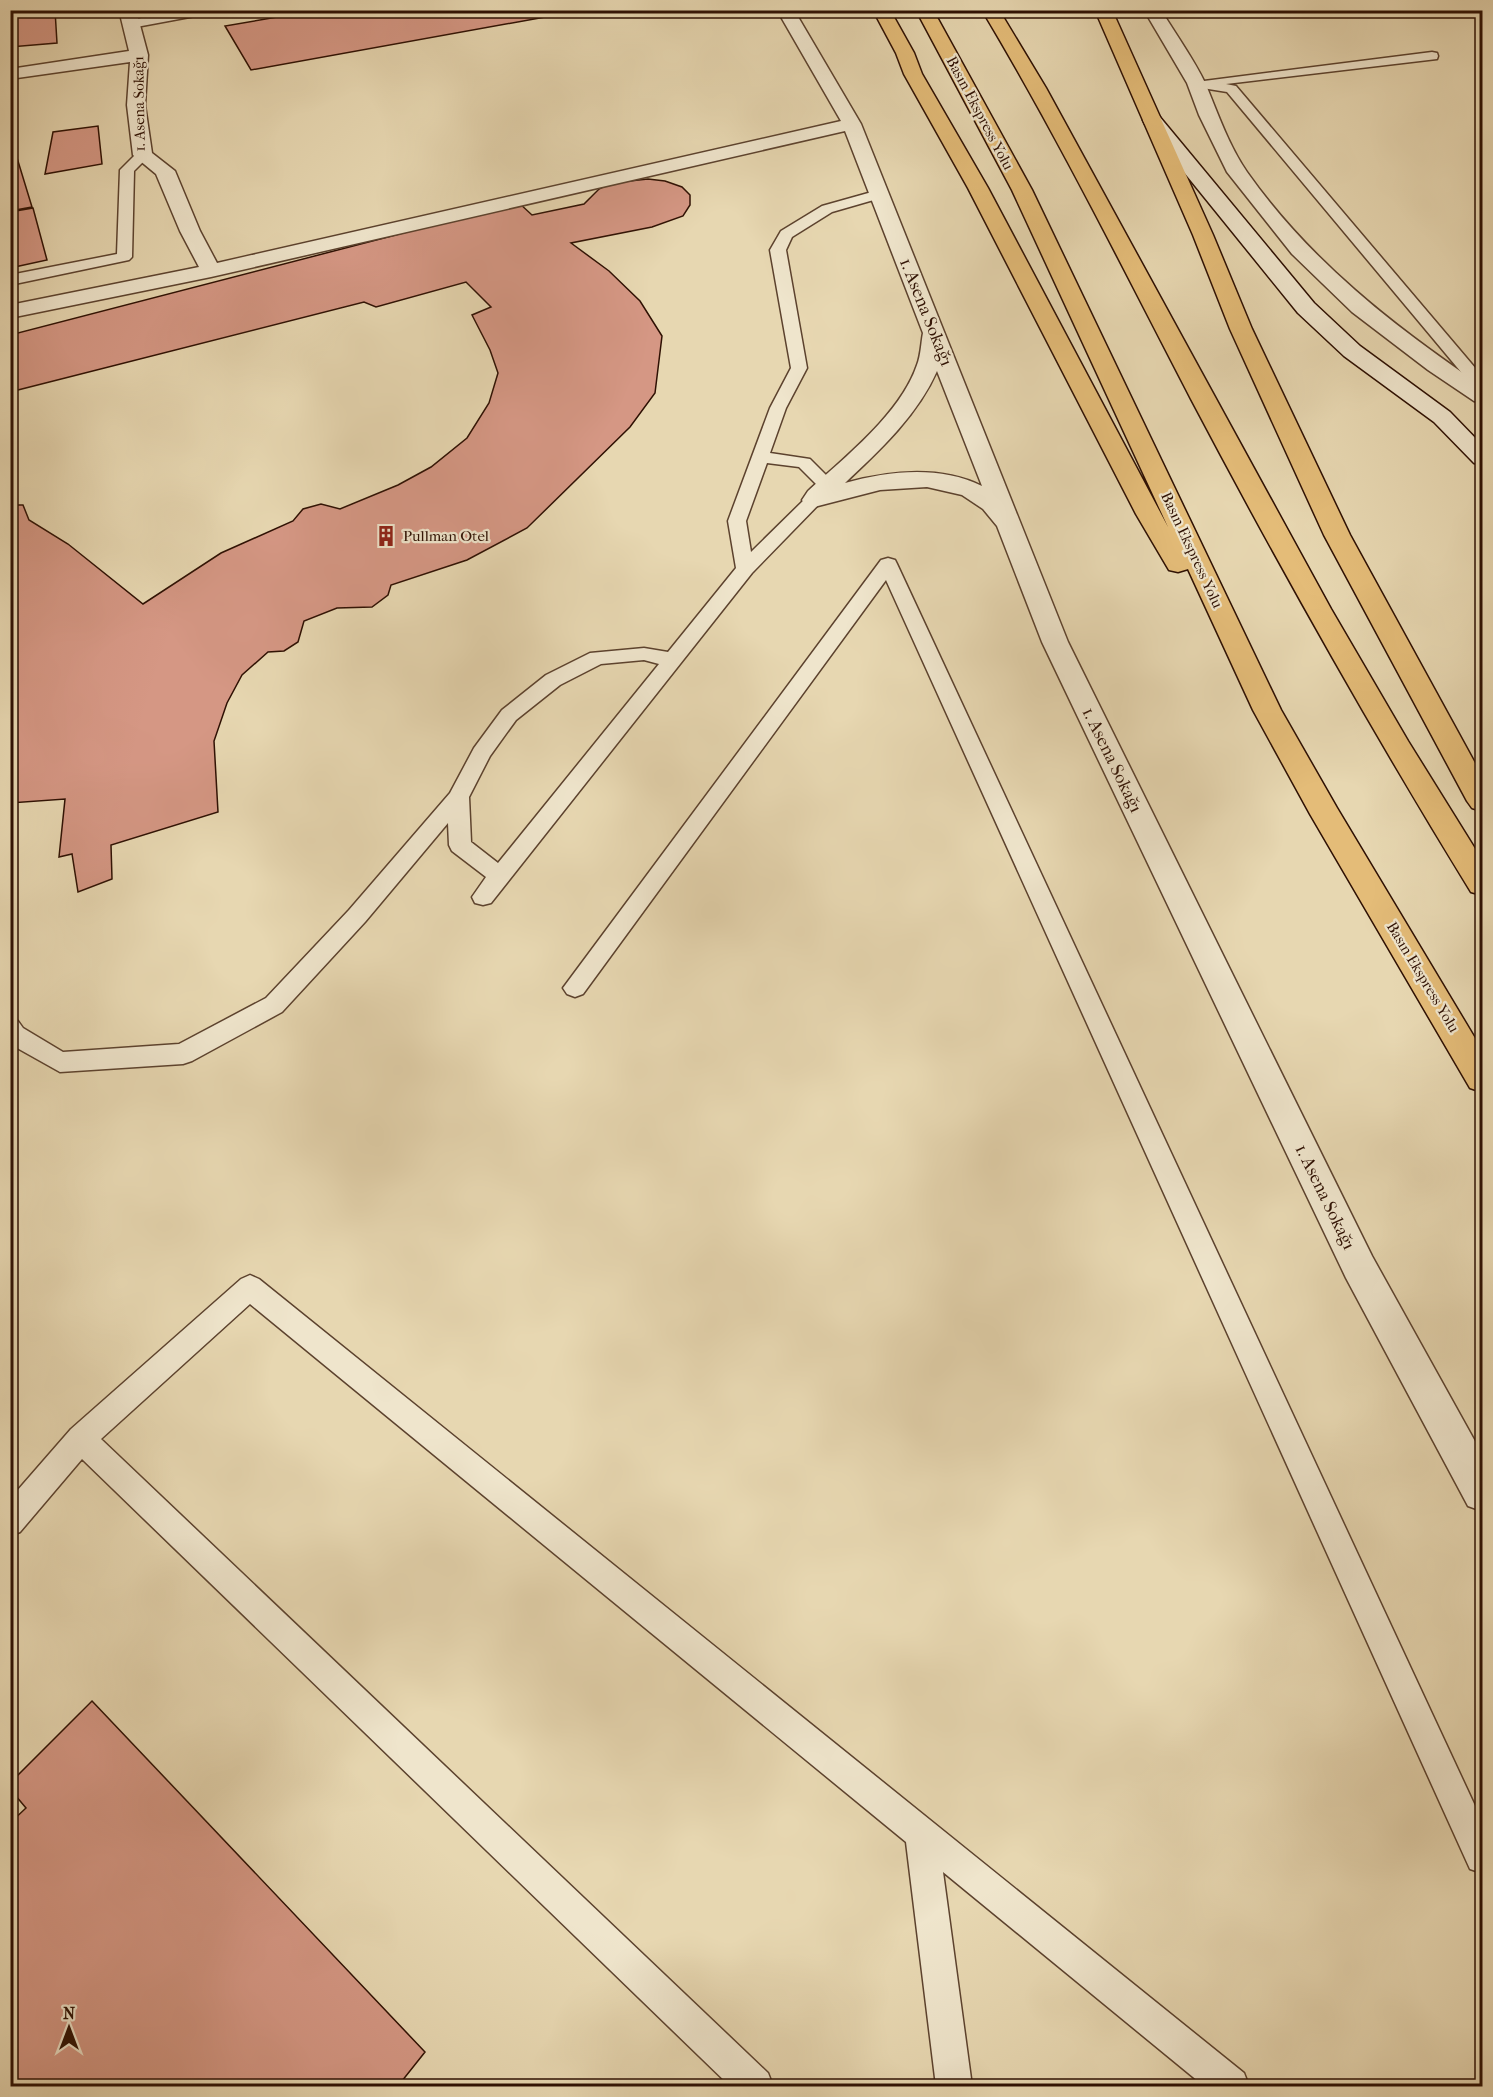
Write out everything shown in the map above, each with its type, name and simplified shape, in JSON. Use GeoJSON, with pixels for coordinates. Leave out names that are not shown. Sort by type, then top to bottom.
{"type":"FeatureCollection","features":[{"type":"Feature","properties":{"kind":"highway","name":"Basın Ekspress Yolu"},"geometry":{"type":"LineString","coordinates":[[924,10],[1022,190],[1267,711],[1325,814],[1482,1078]]}},
{"type":"Feature","properties":{"kind":"highway"},"geometry":{"type":"LineString","coordinates":[[990,10],[1061,130],[1318,613],[1482,884]]}},
{"type":"Feature","properties":{"kind":"highway"},"geometry":{"type":"LineString","coordinates":[[1103,10],[1203,235],[1241,329],[1337,535],[1482,801]]}},
{"type":"Feature","properties":{"kind":"highway"},"geometry":{"type":"LineString","coordinates":[[873,14],[913,74],[978,188],[1148,514],[1267,711]]}},
{"type":"Feature","properties":{"kind":"street","name":"1. Asena Sokağı"},"geometry":{"type":"LineString","coordinates":[[784,10],[852,124],[1055,642],[1359,1268],[1482,1492]]}},
{"type":"Feature","properties":{"kind":"street"},"geometry":{"type":"LineString","coordinates":[[1152,10],[1196,83],[1208,115],[1237,172],[1299,250],[1360,307],[1436,365],[1482,396]]}},
{"type":"Feature","properties":{"kind":"street","name":"1. Asena Sokağı"},"geometry":{"type":"LineString","coordinates":[[129,17],[139,55],[136,105],[143,155]]}},
{"type":"Feature","properties":{"kind":"street"},"geometry":{"type":"LineString","coordinates":[[10,74],[139,55]]}},
{"type":"Feature","properties":{"kind":"street"},"geometry":{"type":"LineString","coordinates":[[1152,120],[1306,308],[1352,351],[1442,417],[1482,458]]}},
{"type":"Feature","properties":{"kind":"street"},"geometry":{"type":"LineString","coordinates":[[10,312],[211,271],[852,124]]}},
{"type":"Feature","properties":{"kind":"street"},"geometry":{"type":"LineString","coordinates":[[143,155],[165,171],[190,231],[211,271]]}},
{"type":"Feature","properties":{"kind":"street"},"geometry":{"type":"LineString","coordinates":[[821,493],[889,424],[915,394],[928,367],[934,331]]}},
{"type":"Feature","properties":{"kind":"street"},"geometry":{"type":"LineString","coordinates":[[821,493],[890,481],[920,479],[950,483],[974,491],[991,502],[1013,531]]}},
{"type":"Feature","properties":{"kind":"lane"},"geometry":{"type":"LineString","coordinates":[[129,17],[206,10]]}},
{"type":"Feature","properties":{"kind":"lane"},"geometry":{"type":"LineString","coordinates":[[1196,83],[1432,56]]}},
{"type":"Feature","properties":{"kind":"lane"},"geometry":{"type":"LineString","coordinates":[[1196,83],[1231,89],[1482,386]]}},
{"type":"Feature","properties":{"kind":"lane","name":"1. Asena Sokağı"},"geometry":{"type":"LineString","coordinates":[[10,280],[124,257],[128,170],[143,155]]}},
{"type":"Feature","properties":{"kind":"lane"},"geometry":{"type":"LineString","coordinates":[[745,569],[737,520],[762,457],[778,408],[799,368],[778,250],[786,234],[827,209],[879,194]]}},
{"type":"Feature","properties":{"kind":"lane"},"geometry":{"type":"LineString","coordinates":[[483,897],[745,569],[821,493],[804,464],[762,457]]}},
{"type":"Feature","properties":{"kind":"lane"},"geometry":{"type":"LineString","coordinates":[[575,988],[888,564],[1482,1857]]}},
{"type":"Feature","properties":{"kind":"lane"},"geometry":{"type":"LineString","coordinates":[[10,1028],[15,1035],[60,1062],[183,1054],[274,1005],[357,916],[458,797],[481,753],[509,715],[553,680],[597,658],[644,654],[673,660]]}},
{"type":"Feature","properties":{"kind":"lane"},"geometry":{"type":"LineString","coordinates":[[458,797],[460,845],[500,876]]}},
{"type":"Feature","properties":{"kind":"lane"},"geometry":{"type":"LineString","coordinates":[[10,1522],[81,1439],[250,1287],[1231,2086]]}},
{"type":"Feature","properties":{"kind":"lane"},"geometry":{"type":"LineString","coordinates":[[81,1439],[755,2086]]}},
{"type":"Feature","properties":{"kind":"lane"},"geometry":{"type":"LineString","coordinates":[[921,1834],[954,2086]]}},
{"type":"Feature","properties":{"kind":"building"},"geometry":{"type":"Polygon","coordinates":[[[10,10],[55,10],[57,43],[10,47],[10,10]]]}},
{"type":"Feature","properties":{"kind":"building"},"geometry":{"type":"Polygon","coordinates":[[[318,10],[584,10],[251,70],[225,26],[318,10]]]}},
{"type":"Feature","properties":{"kind":"building"},"geometry":{"type":"Polygon","coordinates":[[[98,126],[102,164],[45,174],[53,132],[98,126]]]}},
{"type":"Feature","properties":{"kind":"building"},"geometry":{"type":"Polygon","coordinates":[[[14,148],[32,207],[10,211],[10,149],[14,148]]]}},
{"type":"Feature","properties":{"kind":"building","name":"Pullman Otel"},"geometry":{"type":"Polygon","coordinates":[[[648,179],[665,181],[682,187],[690,195],[690,205],[683,216],[652,227],[571,243],[609,271],[640,301],[662,336],[655,393],[630,427],[527,528],[467,560],[391,585],[388,595],[372,607],[337,608],[304,621],[298,642],[284,651],[268,652],[242,675],[227,703],[214,741],[218,812],[111,845],[112,879],[78,892],[72,854],[59,857],[65,799],[10,803],[10,505],[23,505],[29,520],[68,544],[143,604],[221,553],[293,521],[303,509],[321,504],[340,509],[398,485],[431,467],[467,438],[489,403],[498,373],[490,350],[472,315],[491,307],[466,282],[376,307],[364,302],[10,392],[10,335],[519,203],[532,215],[584,204],[599,189],[611,183],[648,179]]]}},
{"type":"Feature","properties":{"kind":"building"},"geometry":{"type":"Polygon","coordinates":[[[33,208],[47,260],[10,268],[10,212],[33,208]]]}},
{"type":"Feature","properties":{"kind":"building"},"geometry":{"type":"Polygon","coordinates":[[[92,1701],[425,2052],[398,2086],[10,2086],[10,1823],[26,1808],[10,1789],[10,1783],[92,1701]]]}},
{"type":"Feature","properties":{"kind":"place","name":"Pullman Otel"},"geometry":{"type":"Point","coordinates":[386,536]}}]}
